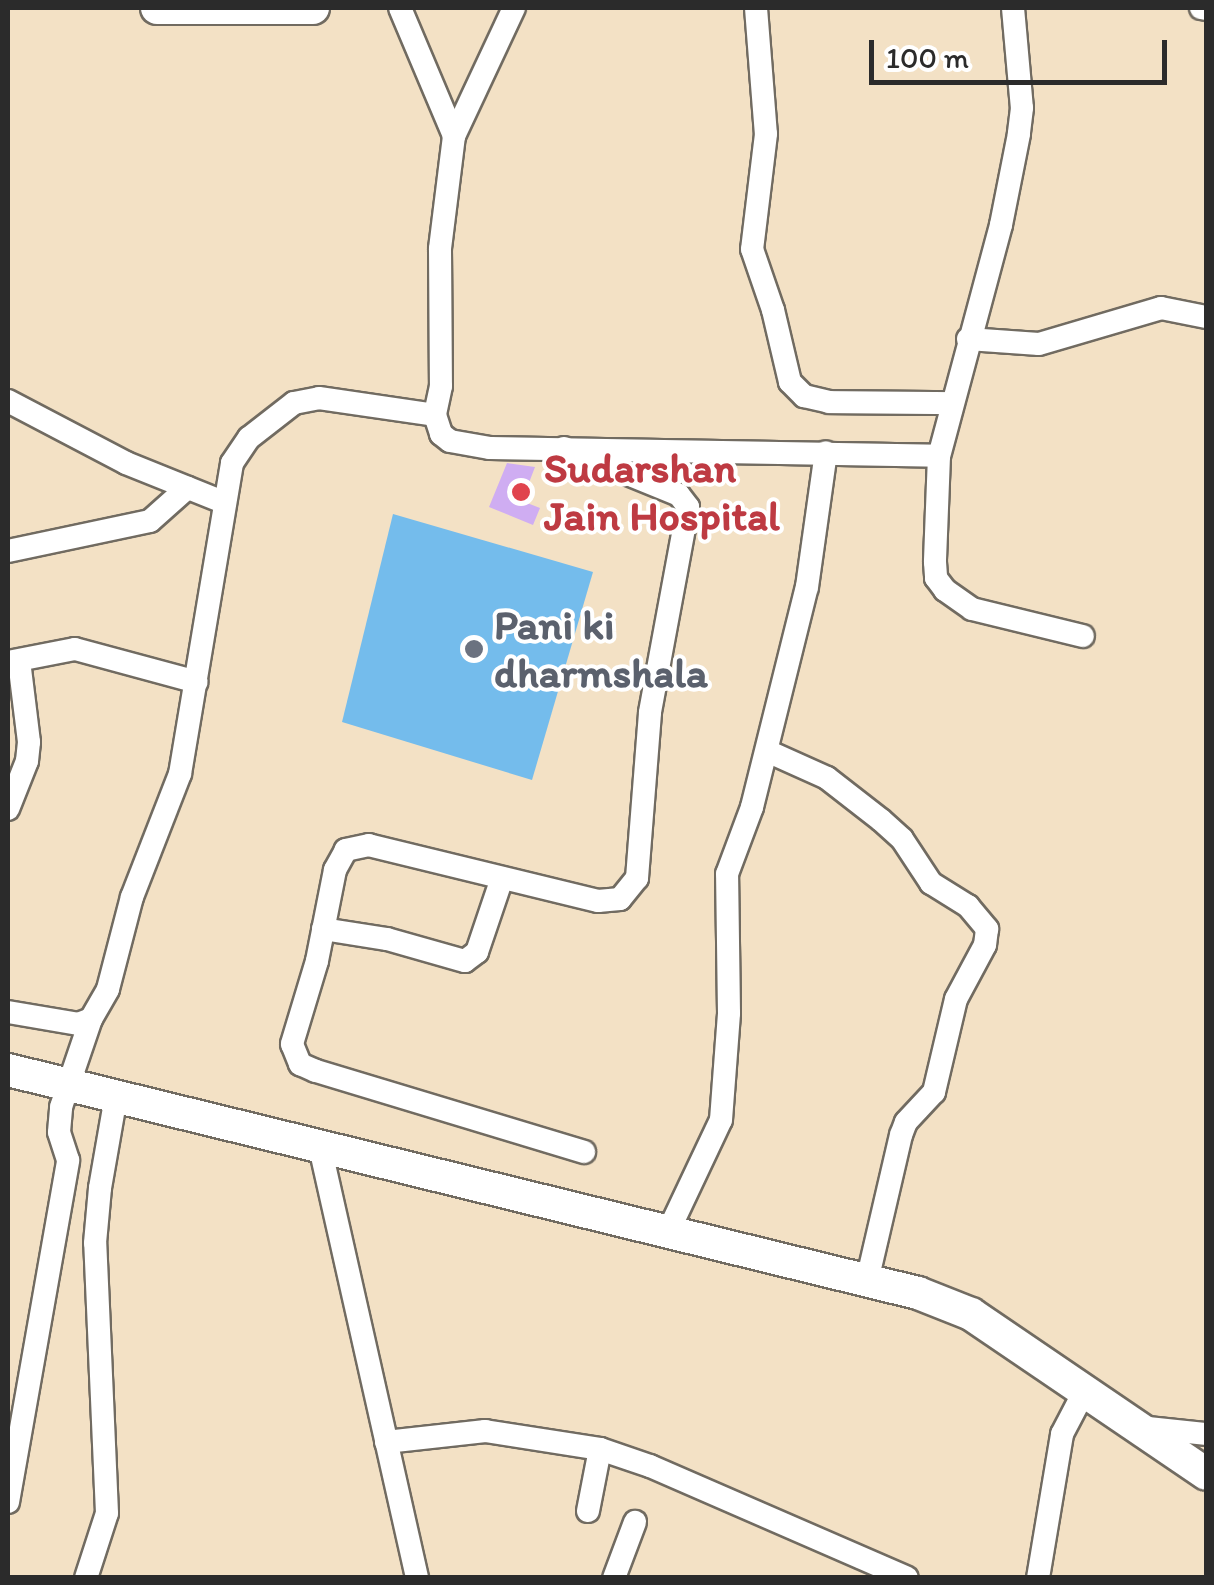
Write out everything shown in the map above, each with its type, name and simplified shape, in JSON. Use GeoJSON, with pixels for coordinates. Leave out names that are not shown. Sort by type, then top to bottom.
{"type":"FeatureCollection","features":[{"type":"Feature","properties":{"kind":"main road"},"geometry":{"type":"LineString","coordinates":[[157,8],[313,8]]}},
{"type":"Feature","properties":{"kind":"main road"},"geometry":{"type":"LineString","coordinates":[[8,1070],[918,1293],[971,1314],[1206,1474]]}},
{"type":"Feature","properties":{"kind":"street"},"geometry":{"type":"LineString","coordinates":[[400,8],[454,136]]}},
{"type":"Feature","properties":{"kind":"street"},"geometry":{"type":"LineString","coordinates":[[514,8],[454,136],[440,249],[440,386],[435,415],[442,434],[460,446],[940,456]]}},
{"type":"Feature","properties":{"kind":"street"},"geometry":{"type":"LineString","coordinates":[[756,8],[766,134],[752,249],[774,310],[790,382],[804,396],[829,402],[952,402]]}},
{"type":"Feature","properties":{"kind":"street"},"geometry":{"type":"LineString","coordinates":[[1013,8],[1022,108],[1001,226],[940,456],[934,562],[936,578],[946,590],[984,614],[1084,636]]}},
{"type":"Feature","properties":{"kind":"street"},"geometry":{"type":"LineString","coordinates":[[968,339],[1039,344],[1161,308],[1206,317]]}},
{"type":"Feature","properties":{"kind":"street"},"geometry":{"type":"LineString","coordinates":[[8,1502],[68,1160],[59,1120],[66,1084],[91,1020],[108,989],[132,897],[180,774],[232,463],[249,438],[294,403],[319,398],[435,415]]}},
{"type":"Feature","properties":{"kind":"street"},"geometry":{"type":"LineString","coordinates":[[8,401],[79,441],[223,502]]}},
{"type":"Feature","properties":{"kind":"street"},"geometry":{"type":"LineString","coordinates":[[564,448],[679,495],[688,507],[650,713],[641,865],[630,890],[611,902],[358,844],[338,858],[292,1044],[300,1064],[584,1152]]}},
{"type":"Feature","properties":{"kind":"street"},"geometry":{"type":"LineString","coordinates":[[668,1232],[721,1120],[728,1013],[724,896],[766,751],[806,588],[826,452]]}},
{"type":"Feature","properties":{"kind":"street"},"geometry":{"type":"LineString","coordinates":[[8,550],[150,520],[162,515],[187,488]]}},
{"type":"Feature","properties":{"kind":"street"},"geometry":{"type":"LineString","coordinates":[[8,809],[27,760],[29,742],[13,661],[75,649],[197,682]]}},
{"type":"Feature","properties":{"kind":"street"},"geometry":{"type":"LineString","coordinates":[[766,751],[827,778],[881,820],[902,839],[931,883],[968,906],[987,929],[985,945],[956,999],[934,1092],[906,1122],[867,1281]]}},
{"type":"Feature","properties":{"kind":"street"},"geometry":{"type":"LineString","coordinates":[[323,929],[387,939],[465,961],[477,952],[502,878]]}},
{"type":"Feature","properties":{"kind":"street"},"geometry":{"type":"LineString","coordinates":[[8,1012],[78,1024],[91,1020]]}},
{"type":"Feature","properties":{"kind":"street"},"geometry":{"type":"LineString","coordinates":[[86,1578],[107,1513],[95,1244],[116,1096]]}},
{"type":"Feature","properties":{"kind":"street"},"geometry":{"type":"LineString","coordinates":[[320,1147],[417,1578]]}},
{"type":"Feature","properties":{"kind":"street"},"geometry":{"type":"LineString","coordinates":[[1038,1578],[1062,1434],[1084,1392]]}},
{"type":"Feature","properties":{"kind":"street"},"geometry":{"type":"LineString","coordinates":[[1134,1426],[1206,1434]]}},
{"type":"Feature","properties":{"kind":"street"},"geometry":{"type":"LineString","coordinates":[[386,1442],[485,1431],[600,1449],[650,1466],[906,1578]]}},
{"type":"Feature","properties":{"kind":"street"},"geometry":{"type":"LineString","coordinates":[[588,1511],[600,1449]]}},
{"type":"Feature","properties":{"kind":"street"},"geometry":{"type":"LineString","coordinates":[[614,1578],[636,1522]]}},
{"type":"Feature","properties":{"kind":"water"},"geometry":{"type":"Polygon","coordinates":[[[393,514],[593,572],[532,780],[342,722],[393,514]]]}},
{"type":"Feature","properties":{"kind":"building"},"geometry":{"type":"Polygon","coordinates":[[[507,463],[535,467],[522,501],[540,508],[533,525],[489,507],[507,463]]]}},
{"type":"Feature","properties":{"kind":"place","name":"Sudarshan Jain Hospital"},"geometry":{"type":"Point","coordinates":[521,492]}},
{"type":"Feature","properties":{"kind":"place","name":"Pani ki dharmshala"},"geometry":{"type":"Point","coordinates":[474,649]}}]}
